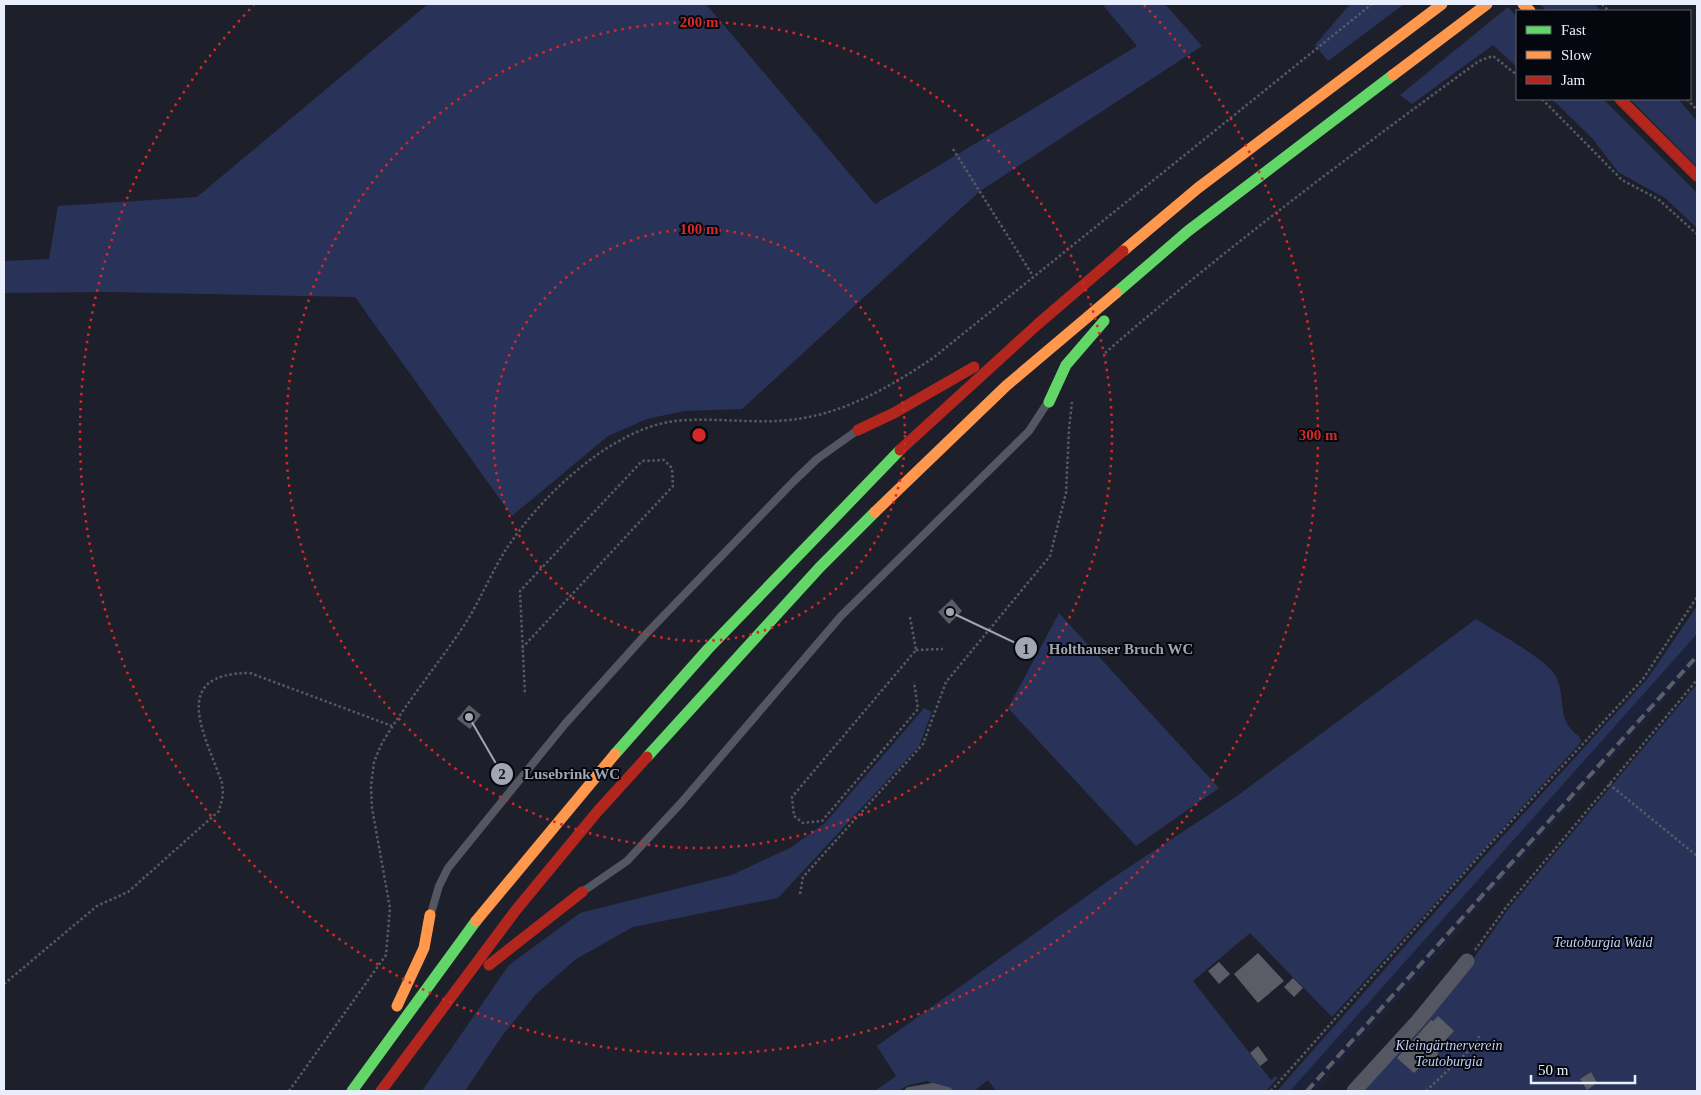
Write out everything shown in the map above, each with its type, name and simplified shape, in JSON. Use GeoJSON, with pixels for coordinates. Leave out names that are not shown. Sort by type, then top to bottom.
{"type":"FeatureCollection","features":[{"type":"Feature","properties":{"kind":"main road"},"geometry":{"type":"LineString","coordinates":[[352,1091],[418,998],[493,899],[640,724],[714,642],[904,446],[1038,324],[1198,188],[1442,4]]}},
{"type":"Feature","properties":{"kind":"main road"},"geometry":{"type":"LineString","coordinates":[[381,1091],[516,910],[597,812],[820,567],[926,461],[1006,386],[1188,231],[1486,4]]}},
{"type":"Feature","properties":{"kind":"main road"},"geometry":{"type":"LineString","coordinates":[[1621,100],[1697,176]]}},
{"type":"Feature","properties":{"kind":"main road"},"geometry":{"type":"LineString","coordinates":[[1048,402],[1066,365],[1081,346],[1188,231]]}},
{"type":"Feature","properties":{"kind":"main road"},"geometry":{"type":"LineString","coordinates":[[858,430],[894,413],[972,368],[1038,324]]}},
{"type":"Feature","properties":{"kind":"main road"},"geometry":{"type":"LineString","coordinates":[[418,1040],[455,1010],[488,967],[507,949],[582,892]]}},
{"type":"Feature","properties":{"kind":"main road"},"geometry":{"type":"LineString","coordinates":[[390,1016],[402,1000],[424,948],[430,914]]}},
{"type":"Feature","properties":{"kind":"main road"},"geometry":{"type":"LineString","coordinates":[[341,1091],[356,1065]]}},
{"type":"Feature","properties":{"kind":"street"},"geometry":{"type":"LineString","coordinates":[[1354,1091],[1418,1021],[1467,961]]}},
{"type":"Feature","properties":{"kind":"lane"},"geometry":{"type":"LineString","coordinates":[[582,892],[627,861],[680,803],[841,616],[1029,431],[1048,402]]}},
{"type":"Feature","properties":{"kind":"lane"},"geometry":{"type":"LineString","coordinates":[[430,914],[439,886],[448,868],[565,724],[646,634],[794,481],[817,459],[858,430]]}},
{"type":"Feature","properties":{"kind":"lane"},"geometry":{"type":"LineString","coordinates":[[909,1091],[933,1087],[948,1091]]}},
{"type":"Feature","properties":{"kind":"path"},"geometry":{"type":"LineString","coordinates":[[289,1091],[386,955],[390,908],[372,808],[371,786],[374,762],[392,726],[464,625],[505,552],[528,517],[557,487],[610,446],[653,426],[677,421],[788,420],[851,405],[889,387],[933,358],[1372,4]]}},
{"type":"Feature","properties":{"kind":"path"},"geometry":{"type":"LineString","coordinates":[[1100,357],[1146,318],[1285,208],[1479,61],[1493,56],[1516,74]]}},
{"type":"Feature","properties":{"kind":"path"},"geometry":{"type":"LineString","coordinates":[[1543,100],[1622,180],[1658,199],[1697,234]]}},
{"type":"Feature","properties":{"kind":"path"},"geometry":{"type":"LineString","coordinates":[[1689,100],[1697,110]]}},
{"type":"Feature","properties":{"kind":"path"},"geometry":{"type":"LineString","coordinates":[[953,149],[1033,276]]}},
{"type":"Feature","properties":{"kind":"path"},"geometry":{"type":"LineString","coordinates":[[800,894],[803,877],[924,744],[946,682],[1050,556],[1066,493],[1068,429],[1074,396]]}},
{"type":"Feature","properties":{"kind":"path"},"geometry":{"type":"LineString","coordinates":[[522,648],[673,486],[672,468],[664,460],[642,461],[520,591],[522,648],[524,695]]}},
{"type":"Feature","properties":{"kind":"path"},"geometry":{"type":"LineString","coordinates":[[1271,1091],[1482,853],[1643,679],[1697,597]]}},
{"type":"Feature","properties":{"kind":"path"},"geometry":{"type":"LineString","coordinates":[[910,617],[916,650]]}},
{"type":"Feature","properties":{"kind":"path"},"geometry":{"type":"LineString","coordinates":[[914,682],[918,709],[822,821],[803,823],[794,816],[792,797],[916,650],[943,649]]}},
{"type":"Feature","properties":{"kind":"path"},"geometry":{"type":"LineString","coordinates":[[4,984],[97,906],[128,892],[219,811],[223,795],[222,784],[197,711],[201,691],[215,679],[238,673],[250,673],[392,726]]}},
{"type":"Feature","properties":{"kind":"path"},"geometry":{"type":"LineString","coordinates":[[1467,961],[1507,906],[1697,680]]}},
{"type":"Feature","properties":{"kind":"path"},"geometry":{"type":"LineString","coordinates":[[1608,784],[1697,856]]}},
{"type":"Feature","properties":{"kind":"path"},"geometry":{"type":"LineString","coordinates":[[1426,1091],[1476,1044],[1479,1036]]}},
{"type":"Feature","properties":{"kind":"shaded area"},"geometry":{"type":"Polygon","coordinates":[[[1697,634],[1697,664],[1316,1091],[1290,1091],[1697,634]]]}},
{"type":"Feature","properties":{"kind":"green space"},"geometry":{"type":"Polygon","coordinates":[[[428,4],[706,4],[875,204],[1137,46],[1102,4],[1165,4],[1202,46],[980,191],[742,409],[684,411],[647,419],[608,436],[512,516],[355,297],[108,292],[4,293],[4,261],[49,259],[58,206],[197,197],[428,4]]]}},
{"type":"Feature","properties":{"kind":"green space"},"geometry":{"type":"Polygon","coordinates":[[[1350,4],[1404,4],[1328,61],[1315,45],[1350,4]]]}},
{"type":"Feature","properties":{"kind":"green space"},"geometry":{"type":"Polygon","coordinates":[[[1539,4],[1594,4],[1600,10],[1546,10],[1539,4]]]}},
{"type":"Feature","properties":{"kind":"green space"},"geometry":{"type":"Polygon","coordinates":[[[1508,7],[1516,16],[1516,66],[1493,45],[1412,104],[1400,95],[1508,7]]]}},
{"type":"Feature","properties":{"kind":"green space"},"geometry":{"type":"Polygon","coordinates":[[[1553,100],[1604,100],[1697,193],[1697,228],[1665,198],[1618,172],[1593,139],[1553,100]]]}},
{"type":"Feature","properties":{"kind":"green space"},"geometry":{"type":"Polygon","coordinates":[[[1631,100],[1679,100],[1697,121],[1697,167],[1631,100]]]}},
{"type":"Feature","properties":{"kind":"green space"},"geometry":{"type":"Polygon","coordinates":[[[1697,606],[1697,634],[1290,1091],[1277,1091],[1481,860],[1648,678],[1697,606]]]}},
{"type":"Feature","properties":{"kind":"green space"},"geometry":{"type":"Polygon","coordinates":[[[1059,613],[1219,788],[1136,846],[1008,708],[1059,613]]]}},
{"type":"Feature","properties":{"kind":"green space"},"geometry":{"type":"Polygon","coordinates":[[[1476,619],[1530,653],[1555,675],[1561,692],[1564,716],[1572,730],[1580,737],[1581,742],[1332,1017],[1250,933],[1193,981],[1271,1080],[1275,1076],[1278,1078],[1266,1091],[996,1091],[988,1080],[974,1091],[954,1091],[927,1081],[909,1085],[898,1091],[875,1091],[896,1076],[877,1046],[1108,881],[1237,796],[1476,619]]]}},
{"type":"Feature","properties":{"kind":"green space","name":"Teutoburgia Wald"},"geometry":{"type":"Polygon","coordinates":[[[1697,684],[1697,1091],[1359,1091],[1440,1006],[1509,908],[1697,684]]]}},
{"type":"Feature","properties":{"kind":"green space"},"geometry":{"type":"Polygon","coordinates":[[[924,708],[932,712],[919,746],[778,898],[633,927],[576,959],[536,994],[502,1036],[465,1091],[422,1091],[509,965],[580,913],[732,875],[790,848],[825,823],[924,708]]]}},
{"type":"Feature","properties":{"kind":"building"},"geometry":{"type":"Polygon","coordinates":[[[952,599],[962,611],[949,624],[938,612],[952,599]]]}},
{"type":"Feature","properties":{"kind":"building"},"geometry":{"type":"Polygon","coordinates":[[[469,705],[481,715],[470,729],[457,719],[469,705]]]}},
{"type":"Feature","properties":{"kind":"building"},"geometry":{"type":"Polygon","coordinates":[[[1258,953],[1284,981],[1258,1003],[1234,974],[1258,953]]]}},
{"type":"Feature","properties":{"kind":"building"},"geometry":{"type":"Polygon","coordinates":[[[1219,962],[1230,974],[1219,984],[1208,971],[1219,962]]]}},
{"type":"Feature","properties":{"kind":"building"},"geometry":{"type":"Polygon","coordinates":[[[1293,978],[1303,988],[1294,997],[1284,987],[1293,978]]]}},
{"type":"Feature","properties":{"kind":"building"},"geometry":{"type":"Polygon","coordinates":[[[1438,1016],[1454,1031],[1439,1047],[1437,1060],[1425,1062],[1414,1073],[1397,1058],[1431,1020],[1433,1021],[1438,1016]]]}},
{"type":"Feature","properties":{"kind":"building"},"geometry":{"type":"Polygon","coordinates":[[[1258,1046],[1268,1060],[1260,1066],[1250,1053],[1258,1046]]]}},
{"type":"Feature","properties":{"kind":"building"},"geometry":{"type":"Polygon","coordinates":[[[1591,1072],[1597,1083],[1587,1090],[1580,1079],[1591,1072]]]}},
{"type":"Feature","properties":{"kind":"railway"},"geometry":{"type":"LineString","coordinates":[[1307,1091],[1697,656]]}},
{"type":"Feature","properties":{"kind":"traffic: fast"},"geometry":{"type":"LineString","coordinates":[[1116,293],[1188,231],[1393,75]]}},
{"type":"Feature","properties":{"kind":"traffic: fast"},"geometry":{"type":"LineString","coordinates":[[1049,402],[1066,365],[1104,321]]}},
{"type":"Feature","properties":{"kind":"traffic: fast"},"geometry":{"type":"LineString","coordinates":[[615,754],[708,649],[900,450]]}},
{"type":"Feature","properties":{"kind":"traffic: fast"},"geometry":{"type":"LineString","coordinates":[[647,757],[820,567],[875,512]]}},
{"type":"Feature","properties":{"kind":"traffic: fast"},"geometry":{"type":"LineString","coordinates":[[352,1091],[476,921]]}},
{"type":"Feature","properties":{"kind":"traffic: slow"},"geometry":{"type":"LineString","coordinates":[[1123,251],[1198,188],[1442,4]]}},
{"type":"Feature","properties":{"kind":"traffic: slow"},"geometry":{"type":"LineString","coordinates":[[1393,75],[1487,4]]}},
{"type":"Feature","properties":{"kind":"traffic: slow"},"geometry":{"type":"LineString","coordinates":[[1523,4],[1529,10]]}},
{"type":"Feature","properties":{"kind":"traffic: slow"},"geometry":{"type":"LineString","coordinates":[[875,512],[1006,386],[1116,293]]}},
{"type":"Feature","properties":{"kind":"traffic: slow"},"geometry":{"type":"LineString","coordinates":[[476,921],[615,754]]}},
{"type":"Feature","properties":{"kind":"traffic: slow"},"geometry":{"type":"LineString","coordinates":[[397,1006],[424,948],[430,915]]}},
{"type":"Feature","properties":{"kind":"traffic: jam"},"geometry":{"type":"LineString","coordinates":[[1621,100],[1697,176]]}},
{"type":"Feature","properties":{"kind":"traffic: jam"},"geometry":{"type":"LineString","coordinates":[[900,450],[1038,324],[1123,251]]}},
{"type":"Feature","properties":{"kind":"traffic: jam"},"geometry":{"type":"LineString","coordinates":[[858,430],[894,413],[974,367]]}},
{"type":"Feature","properties":{"kind":"traffic: jam"},"geometry":{"type":"LineString","coordinates":[[381,1091],[516,910],[597,812],[647,757]]}},
{"type":"Feature","properties":{"kind":"traffic: jam"},"geometry":{"type":"LineString","coordinates":[[489,965],[582,892]]}},
{"type":"Feature","properties":{"kind":"place","name":"Holthauser Bruch WC"},"geometry":{"type":"Point","coordinates":[950,612]}},
{"type":"Feature","properties":{"kind":"place","name":"Lusebrink WC"},"geometry":{"type":"Point","coordinates":[469,717]}},
{"type":"Feature","properties":{"kind":"park label","name":"Kleingärtnerverein Teutoburgia"},"geometry":{"type":"Point","coordinates":[1449,1054]}}]}
